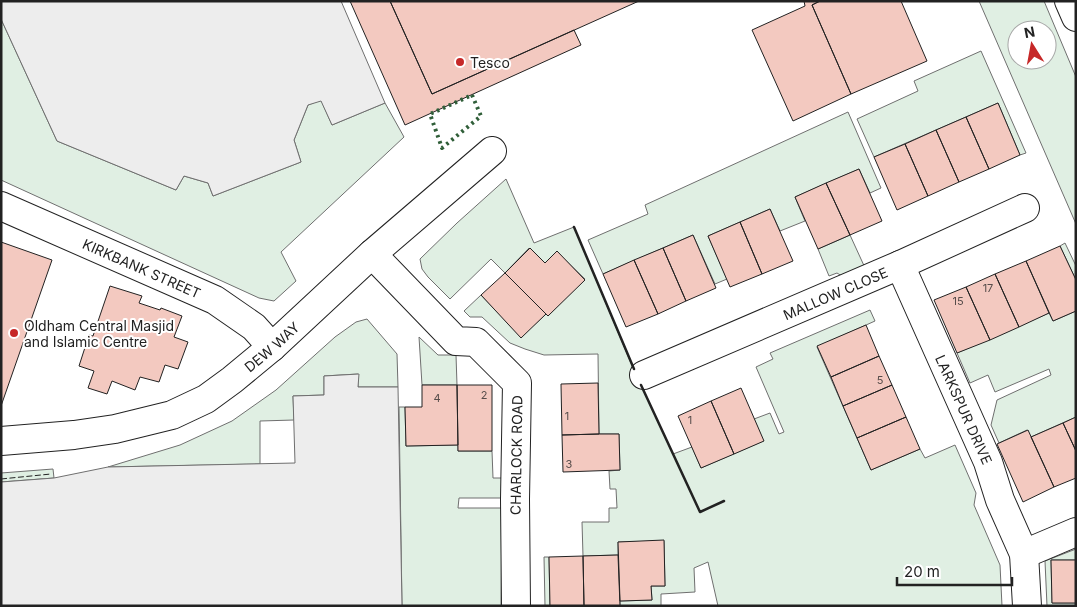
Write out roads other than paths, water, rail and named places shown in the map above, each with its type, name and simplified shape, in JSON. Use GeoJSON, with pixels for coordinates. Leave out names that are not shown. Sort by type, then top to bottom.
{"type":"FeatureCollection","features":[{"type":"Feature","properties":{"kind":"main road"},"geometry":{"type":"LineString","coordinates":[[1069,1],[1076,17]]}},
{"type":"Feature","properties":{"kind":"main road","name":"DEW WAY"},"geometry":{"type":"LineString","coordinates":[[1,441],[115,430],[172,414],[206,399],[272,347],[372,254],[492,151]]}},
{"type":"Feature","properties":{"kind":"main road","name":"KIRKBANK STREET"},"geometry":{"type":"LineString","coordinates":[[1,206],[215,300],[254,327],[272,347]]}},
{"type":"Feature","properties":{"kind":"main road","name":"MALLOW CLOSE"},"geometry":{"type":"LineString","coordinates":[[644,375],[900,265],[1025,208]]}},
{"type":"Feature","properties":{"kind":"main road","name":"CHARLOCK ROAD"},"geometry":{"type":"LineString","coordinates":[[372,254],[456,341],[476,342],[517,383],[516,606]]}},
{"type":"Feature","properties":{"kind":"main road","name":"LARKSPUR DRIVE"},"geometry":{"type":"LineString","coordinates":[[900,265],[988,462],[1000,500],[1024,554],[1027,606]]}},
{"type":"Feature","properties":{"kind":"main road"},"geometry":{"type":"LineString","coordinates":[[1024,554],[1076,532]]}},
{"type":"Feature","properties":{"kind":"place","name":"Tesco"},"geometry":{"type":"Point","coordinates":[460,62]}},
{"type":"Feature","properties":{"kind":"place","name":"Oldham Central Masjid and Islamic Centre"},"geometry":{"type":"Point","coordinates":[14,333]}}]}
